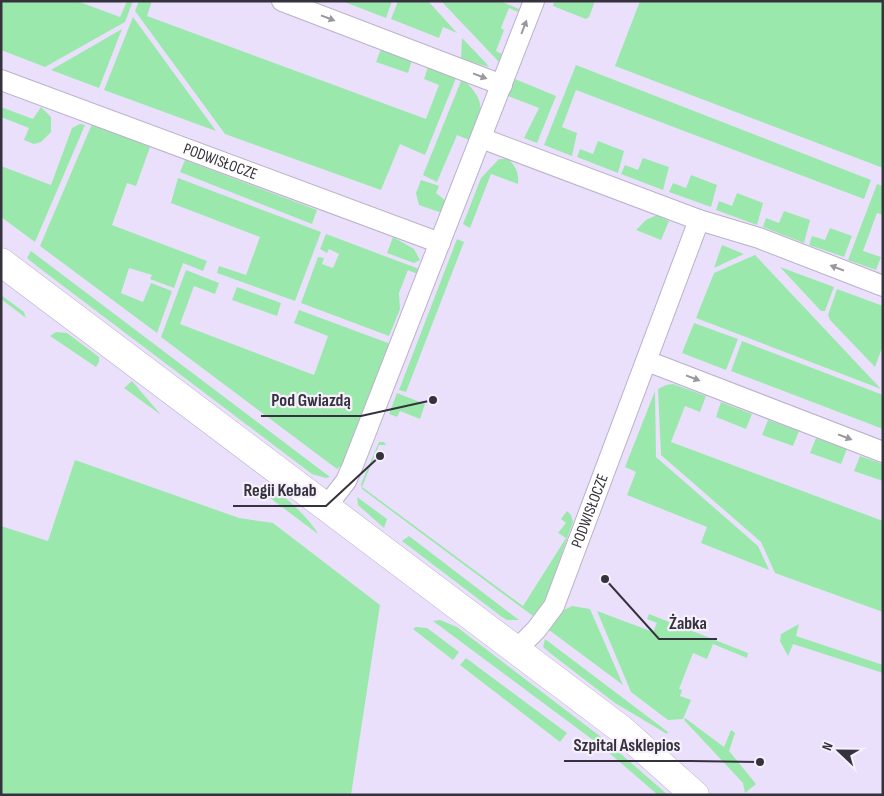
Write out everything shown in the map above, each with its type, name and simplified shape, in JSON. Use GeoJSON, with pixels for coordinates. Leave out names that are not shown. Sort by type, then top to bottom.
{"type":"FeatureCollection","features":[{"type":"Feature","properties":{"kind":"street"},"geometry":{"type":"LineString","coordinates":[[282,1],[502,85]]}},
{"type":"Feature","properties":{"kind":"street"},"geometry":{"type":"LineString","coordinates":[[326,506],[346,481],[353,465],[534,1]]}},
{"type":"Feature","properties":{"kind":"street","name":"PODWISŁOCZE"},"geometry":{"type":"LineString","coordinates":[[1,80],[440,243]]}},
{"type":"Feature","properties":{"kind":"street"},"geometry":{"type":"LineString","coordinates":[[481,138],[699,220],[759,238],[883,286]]}},
{"type":"Feature","properties":{"kind":"street","name":"PODWISŁOCZE"},"geometry":{"type":"LineString","coordinates":[[516,650],[536,630],[554,606],[648,361],[699,220]]}},
{"type":"Feature","properties":{"kind":"street"},"geometry":{"type":"LineString","coordinates":[[1,262],[621,729],[695,795]]}},
{"type":"Feature","properties":{"kind":"street"},"geometry":{"type":"LineString","coordinates":[[648,361],[883,452]]}},
{"type":"Feature","properties":{"kind":"green space"},"geometry":{"type":"Polygon","coordinates":[[[1,1],[77,1],[120,17],[127,1],[133,1],[125,22],[45,67],[1,50],[1,1]]]}},
{"type":"Feature","properties":{"kind":"green space"},"geometry":{"type":"Polygon","coordinates":[[[139,1],[152,1],[147,16],[426,119],[439,85],[424,79],[428,67],[456,78],[425,155],[400,144],[381,190],[225,134],[135,11],[139,1]]]}},
{"type":"Feature","properties":{"kind":"green space"},"geometry":{"type":"Polygon","coordinates":[[[342,1],[392,1],[386,18],[342,1]]]}},
{"type":"Feature","properties":{"kind":"green space"},"geometry":{"type":"Polygon","coordinates":[[[398,1],[428,1],[457,33],[443,27],[439,38],[391,19],[398,1]]]}},
{"type":"Feature","properties":{"kind":"green space"},"geometry":{"type":"Polygon","coordinates":[[[441,1],[500,1],[519,9],[518,12],[509,8],[501,28],[504,30],[496,51],[502,54],[499,62],[441,1]]]}},
{"type":"Feature","properties":{"kind":"green space"},"geometry":{"type":"Polygon","coordinates":[[[554,1],[595,1],[589,17],[586,19],[553,6],[554,1]]]}},
{"type":"Feature","properties":{"kind":"green space"},"geometry":{"type":"Polygon","coordinates":[[[640,1],[883,1],[883,168],[615,66],[640,1]]]}},
{"type":"Feature","properties":{"kind":"green space"},"geometry":{"type":"Polygon","coordinates":[[[133,17],[216,131],[104,90],[133,17]]]}},
{"type":"Feature","properties":{"kind":"green space"},"geometry":{"type":"Polygon","coordinates":[[[122,29],[99,88],[51,70],[122,29]]]}},
{"type":"Feature","properties":{"kind":"green space"},"geometry":{"type":"Polygon","coordinates":[[[462,38],[486,63],[489,67],[461,59],[462,38]]]}},
{"type":"Feature","properties":{"kind":"green space"},"geometry":{"type":"Polygon","coordinates":[[[381,49],[412,60],[408,73],[376,62],[381,49]]]}},
{"type":"Feature","properties":{"kind":"green space"},"geometry":{"type":"Polygon","coordinates":[[[576,65],[871,180],[864,199],[576,90],[562,127],[577,133],[572,156],[544,145],[576,65]]]}},
{"type":"Feature","properties":{"kind":"green space"},"geometry":{"type":"Polygon","coordinates":[[[515,79],[556,96],[537,143],[524,138],[539,108],[508,96],[515,79]]]}},
{"type":"Feature","properties":{"kind":"green space"},"geometry":{"type":"Polygon","coordinates":[[[464,80],[480,102],[479,115],[469,140],[457,135],[437,182],[423,175],[461,81],[464,80]]]}},
{"type":"Feature","properties":{"kind":"green space"},"geometry":{"type":"Polygon","coordinates":[[[1,107],[33,119],[41,107],[51,117],[51,132],[41,142],[34,144],[24,140],[29,128],[1,117],[1,107]]]}},
{"type":"Feature","properties":{"kind":"green space"},"geometry":{"type":"Polygon","coordinates":[[[80,124],[85,125],[35,242],[1,217],[1,166],[51,185],[72,128],[80,124]]]}},
{"type":"Feature","properties":{"kind":"green space"},"geometry":{"type":"Polygon","coordinates":[[[92,124],[150,147],[136,186],[127,183],[112,225],[207,261],[203,271],[183,263],[174,288],[150,279],[152,275],[129,268],[121,293],[143,302],[151,283],[172,291],[157,333],[40,246],[92,124]]]}},
{"type":"Feature","properties":{"kind":"green space"},"geometry":{"type":"Polygon","coordinates":[[[598,141],[624,151],[618,173],[577,157],[580,149],[593,154],[598,141]]]}},
{"type":"Feature","properties":{"kind":"green space"},"geometry":{"type":"Polygon","coordinates":[[[643,158],[669,167],[663,190],[621,174],[625,165],[638,170],[643,158]]]}},
{"type":"Feature","properties":{"kind":"green space"},"geometry":{"type":"Polygon","coordinates":[[[499,159],[508,159],[513,164],[518,176],[518,184],[491,174],[470,228],[463,224],[481,178],[499,159]]]}},
{"type":"Feature","properties":{"kind":"green space"},"geometry":{"type":"Polygon","coordinates":[[[185,160],[317,210],[312,224],[180,172],[185,160]]]}},
{"type":"Feature","properties":{"kind":"green space"},"geometry":{"type":"Polygon","coordinates":[[[691,175],[717,185],[711,207],[669,192],[673,183],[686,188],[691,175]]]}},
{"type":"Feature","properties":{"kind":"green space"},"geometry":{"type":"Polygon","coordinates":[[[178,178],[321,232],[295,301],[217,273],[219,266],[246,275],[260,237],[171,203],[178,178]]]}},
{"type":"Feature","properties":{"kind":"green space"},"geometry":{"type":"Polygon","coordinates":[[[421,180],[439,186],[436,193],[446,201],[442,213],[419,205],[416,193],[421,180]]]}},
{"type":"Feature","properties":{"kind":"green space"},"geometry":{"type":"Polygon","coordinates":[[[877,184],[883,186],[883,215],[877,213],[863,251],[881,257],[876,270],[848,260],[877,184]]]}},
{"type":"Feature","properties":{"kind":"green space"},"geometry":{"type":"Polygon","coordinates":[[[737,193],[763,203],[757,225],[716,210],[719,201],[732,206],[737,193]]]}},
{"type":"Feature","properties":{"kind":"green space"},"geometry":{"type":"Polygon","coordinates":[[[784,211],[810,220],[804,243],[763,227],[766,218],[779,223],[784,211]]]}},
{"type":"Feature","properties":{"kind":"green space"},"geometry":{"type":"Polygon","coordinates":[[[657,215],[669,221],[661,240],[636,230],[646,220],[657,215]]]}},
{"type":"Feature","properties":{"kind":"green space"},"geometry":{"type":"Polygon","coordinates":[[[830,228],[852,236],[844,257],[809,245],[812,236],[825,240],[830,228]]]}},
{"type":"Feature","properties":{"kind":"green space"},"geometry":{"type":"Polygon","coordinates":[[[326,234],[419,269],[417,274],[408,270],[399,293],[400,309],[389,336],[301,303],[318,257],[324,258],[322,264],[333,268],[339,254],[329,249],[327,253],[320,249],[326,234]]]}},
{"type":"Feature","properties":{"kind":"green space"},"geometry":{"type":"Polygon","coordinates":[[[393,237],[414,249],[420,260],[414,263],[387,253],[393,237]]]}},
{"type":"Feature","properties":{"kind":"green space"},"geometry":{"type":"Polygon","coordinates":[[[457,239],[464,242],[406,392],[399,390],[457,239]]]}},
{"type":"Feature","properties":{"kind":"green space"},"geometry":{"type":"Polygon","coordinates":[[[722,245],[744,254],[714,268],[722,245]]]}},
{"type":"Feature","properties":{"kind":"green space"},"geometry":{"type":"Polygon","coordinates":[[[31,251],[330,477],[326,478],[312,474],[38,267],[27,258],[31,251]]]}},
{"type":"Feature","properties":{"kind":"green space"},"geometry":{"type":"Polygon","coordinates":[[[755,255],[881,389],[696,318],[714,273],[755,255]]]}},
{"type":"Feature","properties":{"kind":"green space"},"geometry":{"type":"Polygon","coordinates":[[[780,267],[834,287],[825,311],[821,311],[780,267]]]}},
{"type":"Feature","properties":{"kind":"green space"},"geometry":{"type":"Polygon","coordinates":[[[186,270],[219,283],[215,294],[194,286],[180,324],[314,375],[328,336],[294,323],[299,310],[388,343],[390,346],[343,464],[337,469],[161,337],[186,270]]]}},
{"type":"Feature","properties":{"kind":"green space"},"geometry":{"type":"Polygon","coordinates":[[[237,287],[281,303],[277,316],[232,300],[237,287]]]}},
{"type":"Feature","properties":{"kind":"green space"},"geometry":{"type":"Polygon","coordinates":[[[837,289],[883,306],[883,345],[875,367],[830,320],[828,315],[837,289]]]}},
{"type":"Feature","properties":{"kind":"green space"},"geometry":{"type":"Polygon","coordinates":[[[1,295],[24,312],[26,318],[1,299],[1,295]]]}},
{"type":"Feature","properties":{"kind":"green space"},"geometry":{"type":"Polygon","coordinates":[[[694,323],[738,339],[726,370],[682,353],[694,323]]]}},
{"type":"Feature","properties":{"kind":"green space"},"geometry":{"type":"Polygon","coordinates":[[[56,332],[67,333],[99,357],[96,367],[50,336],[56,332]]]}},
{"type":"Feature","properties":{"kind":"green space"},"geometry":{"type":"Polygon","coordinates":[[[742,341],[883,395],[883,429],[731,371],[742,341]]]}},
{"type":"Feature","properties":{"kind":"green space"},"geometry":{"type":"Polygon","coordinates":[[[132,381],[161,415],[124,388],[132,381]]]}},
{"type":"Feature","properties":{"kind":"green space"},"geometry":{"type":"Polygon","coordinates":[[[673,384],[706,396],[700,412],[685,406],[671,442],[883,521],[883,612],[775,573],[761,542],[661,455],[658,389],[673,384]]]}},
{"type":"Feature","properties":{"kind":"green space"},"geometry":{"type":"Polygon","coordinates":[[[655,391],[656,457],[758,546],[769,570],[701,543],[707,527],[627,495],[636,472],[625,467],[655,391]]]}},
{"type":"Feature","properties":{"kind":"green space"},"geometry":{"type":"Polygon","coordinates":[[[397,393],[425,404],[420,419],[400,411],[397,417],[389,414],[397,393]]]}},
{"type":"Feature","properties":{"kind":"green space"},"geometry":{"type":"Polygon","coordinates":[[[721,402],[752,414],[746,429],[716,417],[721,402]]]}},
{"type":"Feature","properties":{"kind":"green space"},"geometry":{"type":"Polygon","coordinates":[[[768,420],[799,431],[793,446],[762,435],[768,420]]]}},
{"type":"Feature","properties":{"kind":"green space"},"geometry":{"type":"Polygon","coordinates":[[[816,438],[847,449],[841,464],[810,453],[816,438]]]}},
{"type":"Feature","properties":{"kind":"green space"},"geometry":{"type":"Polygon","coordinates":[[[379,442],[384,442],[386,445],[379,445],[362,487],[523,606],[566,538],[558,533],[566,523],[561,519],[567,511],[571,515],[573,522],[545,601],[533,616],[362,489],[361,484],[379,442]]]}},
{"type":"Feature","properties":{"kind":"green space"},"geometry":{"type":"Polygon","coordinates":[[[860,456],[883,464],[883,481],[854,471],[860,456]]]}},
{"type":"Feature","properties":{"kind":"green space"},"geometry":{"type":"Polygon","coordinates":[[[75,460],[239,518],[273,523],[380,605],[351,795],[1,795],[1,526],[48,541],[75,460]]]}},
{"type":"Feature","properties":{"kind":"green space"},"geometry":{"type":"Polygon","coordinates":[[[270,489],[282,495],[297,508],[318,534],[262,492],[270,489]]]}},
{"type":"Feature","properties":{"kind":"green space"},"geometry":{"type":"Polygon","coordinates":[[[357,497],[387,519],[384,528],[358,505],[357,497]]]}},
{"type":"Feature","properties":{"kind":"green space"},"geometry":{"type":"Polygon","coordinates":[[[409,536],[519,620],[507,620],[502,617],[402,541],[409,536]]]}},
{"type":"Feature","properties":{"kind":"green space"},"geometry":{"type":"Polygon","coordinates":[[[572,606],[590,609],[623,685],[549,630],[562,611],[572,606]]]}},
{"type":"Feature","properties":{"kind":"green space"},"geometry":{"type":"Polygon","coordinates":[[[597,611],[653,632],[657,623],[647,619],[649,614],[748,653],[747,658],[713,644],[707,659],[693,653],[679,689],[682,690],[680,696],[691,700],[683,719],[668,720],[631,692],[597,611]]]}},
{"type":"Feature","properties":{"kind":"green space"},"geometry":{"type":"Polygon","coordinates":[[[440,620],[457,627],[605,740],[668,795],[658,795],[601,746],[433,621],[440,620]]]}},
{"type":"Feature","properties":{"kind":"green space"},"geometry":{"type":"Polygon","coordinates":[[[799,624],[796,636],[883,665],[883,673],[793,644],[788,656],[780,641],[781,634],[799,624]]]}},
{"type":"Feature","properties":{"kind":"green space"},"geometry":{"type":"Polygon","coordinates":[[[416,627],[427,628],[459,652],[453,660],[413,629],[416,627]]]}},
{"type":"Feature","properties":{"kind":"green space"},"geometry":{"type":"Polygon","coordinates":[[[545,639],[668,732],[667,734],[615,703],[550,653],[543,647],[545,639]]]}},
{"type":"Feature","properties":{"kind":"green space"},"geometry":{"type":"Polygon","coordinates":[[[466,658],[567,733],[560,742],[460,665],[466,658]]]}},
{"type":"Feature","properties":{"kind":"green space"},"geometry":{"type":"Polygon","coordinates":[[[685,718],[724,747],[731,730],[735,733],[729,751],[756,784],[745,793],[743,783],[684,720],[685,718]]]}},
{"type":"Feature","properties":{"kind":"place","name":"Pod Gwiazdą"},"geometry":{"type":"Point","coordinates":[433,400]}},
{"type":"Feature","properties":{"kind":"place","name":"Regii Kebab"},"geometry":{"type":"Point","coordinates":[380,456]}},
{"type":"Feature","properties":{"kind":"place","name":"Żabka"},"geometry":{"type":"Point","coordinates":[605,579]}},
{"type":"Feature","properties":{"kind":"place","name":"Szpital Asklepios"},"geometry":{"type":"Point","coordinates":[760,762]}}]}
